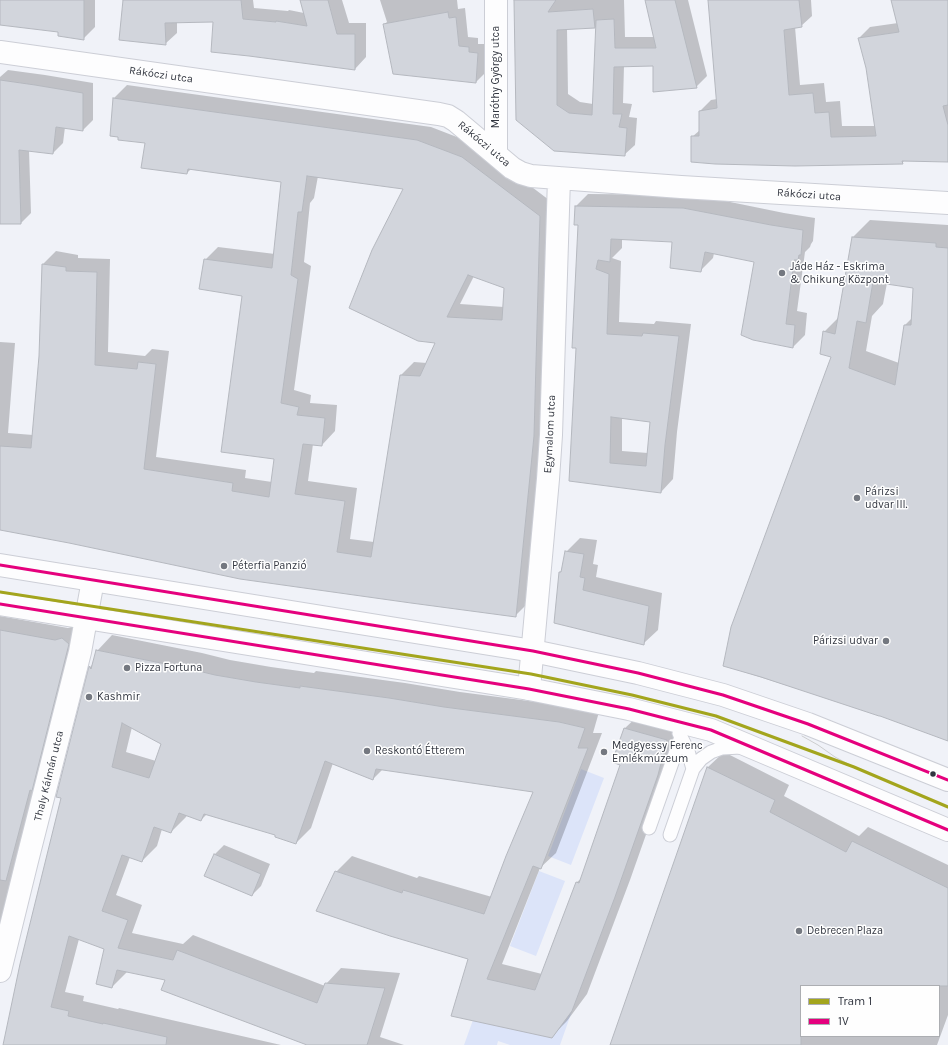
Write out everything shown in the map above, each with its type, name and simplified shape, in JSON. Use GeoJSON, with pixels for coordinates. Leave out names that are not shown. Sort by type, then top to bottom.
{"type":"FeatureCollection","features":[{"type":"Feature","properties":{"kind":"street","name":"Maróthy György utca"},"geometry":{"type":"LineString","coordinates":[[496,0],[496,154]]}},
{"type":"Feature","properties":{"kind":"street","name":"Rákóczi utca"},"geometry":{"type":"LineString","coordinates":[[0,52],[440,114],[456,120],[512,168],[531,176],[681,187],[948,203]]}},
{"type":"Feature","properties":{"kind":"street","name":"Egymalom utca"},"geometry":{"type":"LineString","coordinates":[[529,689],[551,435],[559,178]]}},
{"type":"Feature","properties":{"kind":"street"},"geometry":{"type":"LineString","coordinates":[[0,565],[533,651],[638,673],[723,695],[808,724],[948,780]]}},
{"type":"Feature","properties":{"kind":"street","name":"Thaly Kálmán utca"},"geometry":{"type":"LineString","coordinates":[[0,971],[80,652],[93,580]]}},
{"type":"Feature","properties":{"kind":"street"},"geometry":{"type":"LineString","coordinates":[[0,604],[529,689],[652,714],[711,730],[948,830]]}},
{"type":"Feature","properties":{"kind":"lane"},"geometry":{"type":"LineString","coordinates":[[652,714],[671,723],[677,729],[688,751],[692,769]]}},
{"type":"Feature","properties":{"kind":"lane"},"geometry":{"type":"LineString","coordinates":[[649,828],[681,737]]}},
{"type":"Feature","properties":{"kind":"lane"},"geometry":{"type":"LineString","coordinates":[[670,835],[692,769],[701,759],[711,752],[722,748],[755,748]]}},
{"type":"Feature","properties":{"kind":"shaded area"},"geometry":{"type":"Polygon","coordinates":[[[581,769],[604,778],[571,865],[548,856],[581,769]]]}},
{"type":"Feature","properties":{"kind":"shaded area"},"geometry":{"type":"Polygon","coordinates":[[[539,871],[565,881],[536,956],[510,946],[539,871]]]}},
{"type":"Feature","properties":{"kind":"shaded area"},"geometry":{"type":"Polygon","coordinates":[[[572,1011],[560,1045],[510,1045],[498,1041],[497,1045],[464,1045],[473,1020],[572,1011]]]}},
{"type":"Feature","properties":{"kind":"building"},"geometry":{"type":"Polygon","coordinates":[[[0,0],[84,0],[84,40],[58,36],[58,32],[0,25],[0,0]]]}},
{"type":"Feature","properties":{"kind":"building"},"geometry":{"type":"Polygon","coordinates":[[[123,0],[241,0],[243,19],[276,21],[307,26],[300,0],[328,0],[337,34],[355,34],[355,70],[211,52],[213,22],[165,23],[166,45],[119,40],[123,0]]]}},
{"type":"Feature","properties":{"kind":"building"},"geometry":{"type":"Polygon","coordinates":[[[514,0],[556,0],[548,12],[593,9],[595,28],[557,30],[557,105],[569,113],[592,115],[596,20],[614,19],[615,48],[656,48],[645,0],[675,0],[697,88],[653,92],[653,66],[614,67],[613,114],[622,114],[619,127],[627,128],[625,156],[554,151],[516,120],[514,0]]]}},
{"type":"Feature","properties":{"kind":"building"},"geometry":{"type":"Polygon","coordinates":[[[708,0],[799,0],[802,27],[784,30],[789,95],[813,93],[815,113],[829,112],[831,137],[876,136],[866,68],[858,38],[899,32],[891,0],[948,0],[948,105],[943,106],[948,125],[948,162],[902,161],[903,164],[795,166],[691,162],[691,136],[699,136],[699,111],[717,108],[708,0]]]}},
{"type":"Feature","properties":{"kind":"building"},"geometry":{"type":"Polygon","coordinates":[[[448,12],[449,18],[456,17],[459,46],[469,47],[469,52],[478,53],[476,83],[393,74],[383,24],[448,12]]]}},
{"type":"Feature","properties":{"kind":"building"},"geometry":{"type":"Polygon","coordinates":[[[0,80],[83,93],[83,131],[56,127],[53,154],[19,150],[21,224],[0,224],[0,80]]]}},
{"type":"Feature","properties":{"kind":"building"},"geometry":{"type":"Polygon","coordinates":[[[113,98],[417,140],[462,157],[540,216],[534,436],[516,617],[240,579],[0,530],[0,446],[31,448],[39,356],[42,264],[66,267],[66,271],[97,272],[95,365],[137,369],[138,362],[156,364],[144,469],[233,483],[232,491],[269,497],[274,459],[221,452],[242,296],[199,289],[204,259],[272,268],[281,182],[188,169],[187,174],[141,168],[145,143],[118,140],[118,137],[110,136],[113,98]],[[307,176],[302,212],[298,212],[291,275],[298,279],[281,403],[299,407],[297,415],[325,418],[322,446],[303,444],[295,494],[345,501],[337,552],[371,557],[400,375],[420,376],[435,343],[418,341],[349,308],[372,250],[403,189],[307,176]],[[468,275],[447,317],[502,320],[504,288],[468,275]]]}},
{"type":"Feature","properties":{"kind":"building"},"geometry":{"type":"Polygon","coordinates":[[[575,206],[683,208],[803,230],[801,255],[799,255],[798,260],[794,260],[786,324],[795,325],[793,348],[753,340],[741,335],[754,262],[705,252],[701,272],[670,268],[672,242],[611,239],[610,262],[598,260],[596,269],[609,274],[607,334],[642,336],[643,333],[679,336],[665,445],[661,493],[569,481],[576,348],[572,348],[578,225],[574,225],[575,206]],[[611,417],[610,463],[646,466],[650,422],[611,417]]]}},
{"type":"Feature","properties":{"kind":"building"},"geometry":{"type":"Polygon","coordinates":[[[852,237],[936,243],[936,247],[948,248],[948,741],[880,716],[723,666],[731,627],[831,357],[820,354],[823,331],[835,334],[852,237]],[[873,282],[866,323],[857,321],[849,368],[895,385],[904,325],[911,325],[913,288],[873,282]]]}},
{"type":"Feature","properties":{"kind":"building"},"geometry":{"type":"Polygon","coordinates":[[[565,551],[584,554],[580,577],[585,578],[583,590],[649,606],[644,645],[554,623],[559,572],[561,572],[565,551]]]}},
{"type":"Feature","properties":{"kind":"building"},"geometry":{"type":"Polygon","coordinates":[[[0,630],[55,640],[62,638],[69,644],[32,791],[30,790],[6,881],[0,880],[0,630]]]}},
{"type":"Feature","properties":{"kind":"building"},"geometry":{"type":"Polygon","coordinates":[[[96,650],[256,682],[300,688],[300,686],[389,698],[444,707],[559,722],[585,728],[578,748],[588,748],[541,869],[533,866],[487,979],[535,990],[576,882],[579,883],[620,765],[612,762],[624,728],[667,740],[658,775],[615,897],[572,1011],[552,1038],[451,1016],[468,959],[390,936],[316,911],[335,871],[402,893],[403,890],[484,914],[506,856],[533,792],[376,769],[373,780],[325,761],[296,844],[275,837],[275,835],[204,814],[201,821],[179,813],[171,833],[154,827],[142,862],[122,855],[102,911],[128,920],[118,948],[173,960],[177,950],[317,1003],[325,983],[385,988],[367,1045],[307,1045],[161,990],[165,980],[117,970],[112,988],[96,984],[104,949],[69,936],[51,1007],[69,1011],[68,1016],[167,1037],[166,1045],[3,1045],[20,964],[61,798],[56,797],[89,666],[91,669],[96,650]],[[122,723],[112,767],[149,778],[161,744],[122,723]]]}},
{"type":"Feature","properties":{"kind":"building","name":"Debrecen Plaza"},"geometry":{"type":"Polygon","coordinates":[[[707,767],[775,800],[770,812],[846,852],[852,841],[948,888],[948,986],[800,985],[801,1045],[610,1045],[707,767]]]}},
{"type":"Feature","properties":{"kind":"building"},"geometry":{"type":"Polygon","coordinates":[[[214,854],[261,874],[252,896],[204,876],[214,854]]]}},
{"type":"Feature","properties":{"kind":"tram line","name":"1"},"geometry":{"type":"LineString","coordinates":[[0,592],[531,674],[632,695],[716,716],[854,767],[948,807]]}},
{"type":"Feature","properties":{"kind":"tram line"},"geometry":{"type":"LineString","coordinates":[[802,736],[854,767]]}},
{"type":"Feature","properties":{"kind":"transit line","name":"1V"},"geometry":{"type":"LineString","coordinates":[[0,565],[533,651],[638,673],[723,695],[808,724],[948,780]]}},
{"type":"Feature","properties":{"kind":"transit line","name":"1V"},"geometry":{"type":"LineString","coordinates":[[0,604],[529,689],[629,709],[711,730],[948,830]]}},
{"type":"Feature","properties":{"kind":"place","name":"Jáde Ház - Eskrima & Chikung Központ"},"geometry":{"type":"Point","coordinates":[782,273]}},
{"type":"Feature","properties":{"kind":"place","name":"Párizsi udvar III."},"geometry":{"type":"Point","coordinates":[857,498]}},
{"type":"Feature","properties":{"kind":"place","name":"Péterfia Panzió"},"geometry":{"type":"Point","coordinates":[224,566]}},
{"type":"Feature","properties":{"kind":"place","name":"Párizsi udvar"},"geometry":{"type":"Point","coordinates":[886,641]}},
{"type":"Feature","properties":{"kind":"place","name":"Pizza Fortuna"},"geometry":{"type":"Point","coordinates":[127,668]}},
{"type":"Feature","properties":{"kind":"place","name":"Kashmir"},"geometry":{"type":"Point","coordinates":[89,697]}},
{"type":"Feature","properties":{"kind":"place","name":"Reskontó Étterem"},"geometry":{"type":"Point","coordinates":[367,751]}},
{"type":"Feature","properties":{"kind":"place","name":"Medgyessy Ferenc Emlékmúzeum"},"geometry":{"type":"Point","coordinates":[604,752]}},
{"type":"Feature","properties":{"kind":"place","name":"Debrecen Plaza"},"geometry":{"type":"Point","coordinates":[799,931]}}]}
